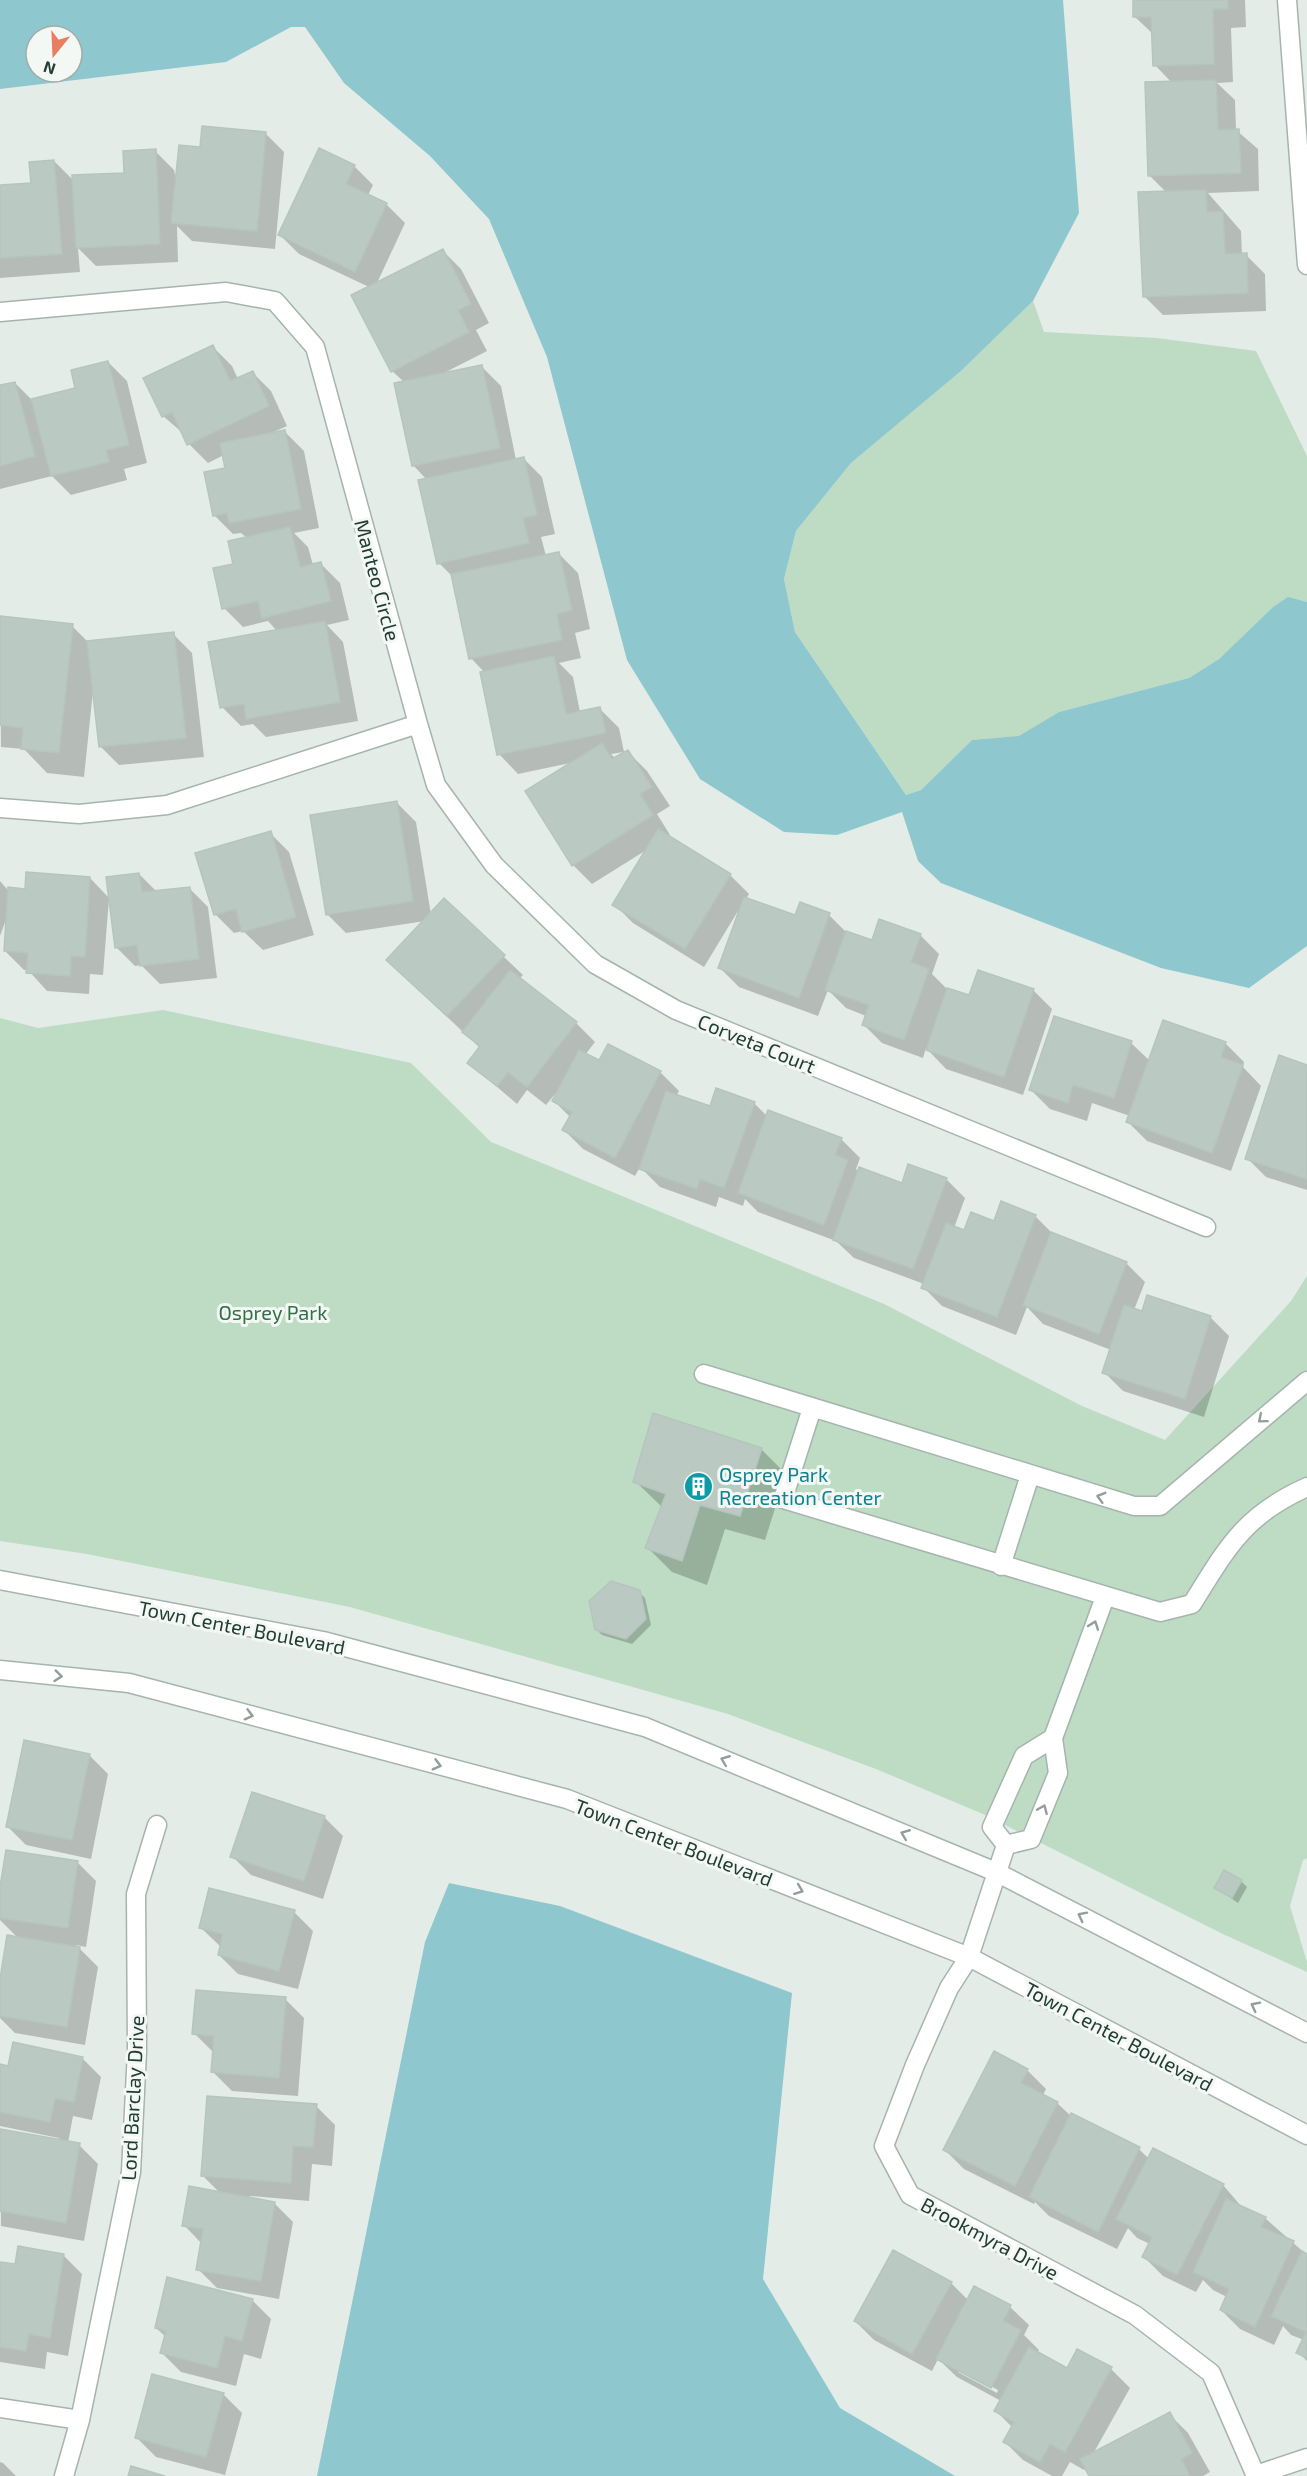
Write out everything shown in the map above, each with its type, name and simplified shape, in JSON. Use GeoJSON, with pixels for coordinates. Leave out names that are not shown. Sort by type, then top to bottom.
{"type":"FeatureCollection","features":[{"type":"Feature","properties":{"kind":"street"},"geometry":{"type":"LineString","coordinates":[[1287,0],[1307,265]]}},
{"type":"Feature","properties":{"kind":"street","name":"Manteo Circle"},"geometry":{"type":"LineString","coordinates":[[0,312],[226,292],[275,301],[315,347],[418,724]]}},
{"type":"Feature","properties":{"kind":"street"},"geometry":{"type":"LineString","coordinates":[[0,808],[79,814],[167,805],[418,724]]}},
{"type":"Feature","properties":{"kind":"street","name":"Corveta Court"},"geometry":{"type":"LineString","coordinates":[[418,724],[436,784],[494,865],[595,964],[676,1010],[1206,1227]]}},
{"type":"Feature","properties":{"kind":"street"},"geometry":{"type":"LineString","coordinates":[[704,1374],[1134,1506],[1160,1506],[1307,1381]]}},
{"type":"Feature","properties":{"kind":"street"},"geometry":{"type":"LineString","coordinates":[[812,1408],[783,1499],[1160,1612],[1192,1604],[1233,1539],[1264,1510],[1307,1487]]}},
{"type":"Feature","properties":{"kind":"street"},"geometry":{"type":"LineString","coordinates":[[1001,1566],[1030,1475]]}},
{"type":"Feature","properties":{"kind":"street","name":"Town Center Boulevard"},"geometry":{"type":"LineString","coordinates":[[0,1580],[323,1641],[645,1727],[996,1872],[1307,2033]]}},
{"type":"Feature","properties":{"kind":"street"},"geometry":{"type":"LineString","coordinates":[[1053,1738],[1024,1756],[992,1827],[1006,1845],[1030,1839],[1058,1773],[1053,1738],[1105,1597]]}},
{"type":"Feature","properties":{"kind":"street","name":"Town Center Boulevard"},"geometry":{"type":"LineString","coordinates":[[0,1670],[129,1683],[567,1799],[969,1957],[1307,2135]]}},
{"type":"Feature","properties":{"kind":"street","name":"Lord Barclay Drive"},"geometry":{"type":"LineString","coordinates":[[64,2476],[80,2420],[131,2172],[137,2051],[136,1894],[157,1825]]}},
{"type":"Feature","properties":{"kind":"street","name":"Brookmyra Drive"},"geometry":{"type":"LineString","coordinates":[[1006,1845],[969,1957],[949,1988],[884,2146],[910,2195],[1136,2315],[1211,2373],[1256,2476]]}},
{"type":"Feature","properties":{"kind":"street"},"geometry":{"type":"LineString","coordinates":[[0,2408],[80,2420]]}},
{"type":"Feature","properties":{"kind":"street"},"geometry":{"type":"LineString","coordinates":[[1256,2476],[1307,2458]]}},
{"type":"Feature","properties":{"kind":"green space"},"geometry":{"type":"Polygon","coordinates":[[[1033,301],[1044,332],[1157,338],[1256,351],[1307,456],[1307,602],[1288,598],[1273,607],[1219,659],[1189,678],[1059,712],[1020,736],[972,740],[921,790],[906,795],[795,632],[784,579],[796,531],[851,463],[961,371],[1033,301]]]}},
{"type":"Feature","properties":{"kind":"green space","name":"Osprey Park"},"geometry":{"type":"Polygon","coordinates":[[[163,1010],[411,1063],[491,1142],[884,1304],[1082,1406],[1165,1440],[1291,1301],[1307,1276],[1307,1858],[1303,1860],[1290,1906],[1307,1962],[1307,1972],[1225,1935],[983,1814],[876,1769],[728,1714],[350,1607],[87,1554],[0,1541],[0,1018],[38,1028],[163,1010]]]}},
{"type":"Feature","properties":{"kind":"water"},"geometry":{"type":"Polygon","coordinates":[[[0,0],[1063,0],[1079,213],[1033,301],[961,371],[851,463],[796,531],[784,579],[795,632],[906,795],[921,790],[972,740],[1019,736],[1059,712],[1189,678],[1219,659],[1273,607],[1288,597],[1307,602],[1307,946],[1249,988],[1161,968],[941,883],[918,861],[902,812],[837,835],[784,832],[700,779],[627,660],[547,357],[489,219],[430,156],[344,83],[305,27],[291,27],[226,62],[84,79],[84,24],[24,24],[24,84],[42,84],[0,89],[0,0]]]}},
{"type":"Feature","properties":{"kind":"water"},"geometry":{"type":"Polygon","coordinates":[[[449,1883],[560,1906],[792,1993],[763,2279],[840,2408],[955,2476],[317,2476],[425,1942],[449,1883]]]}},
{"type":"Feature","properties":{"kind":"building"},"geometry":{"type":"Polygon","coordinates":[[[1133,0],[1228,0],[1228,9],[1213,9],[1214,64],[1153,66],[1151,17],[1133,17],[1133,0]]]}},
{"type":"Feature","properties":{"kind":"building"},"geometry":{"type":"Polygon","coordinates":[[[1216,80],[1218,130],[1239,129],[1241,173],[1148,176],[1145,82],[1216,80]]]}},
{"type":"Feature","properties":{"kind":"building"},"geometry":{"type":"Polygon","coordinates":[[[202,126],[266,132],[257,231],[171,223],[179,145],[200,147],[202,126]]]}},
{"type":"Feature","properties":{"kind":"building"},"geometry":{"type":"Polygon","coordinates":[[[319,148],[355,165],[346,184],[387,203],[355,272],[278,235],[319,148]]]}},
{"type":"Feature","properties":{"kind":"building"},"geometry":{"type":"Polygon","coordinates":[[[156,149],[160,244],[76,248],[72,175],[124,173],[123,151],[156,149]]]}},
{"type":"Feature","properties":{"kind":"building"},"geometry":{"type":"Polygon","coordinates":[[[54,160],[62,254],[0,258],[0,185],[31,183],[29,162],[54,160]]]}},
{"type":"Feature","properties":{"kind":"building"},"geometry":{"type":"Polygon","coordinates":[[[1206,190],[1207,212],[1223,211],[1225,254],[1247,253],[1248,293],[1143,297],[1138,192],[1206,190]]]}},
{"type":"Feature","properties":{"kind":"building"},"geometry":{"type":"Polygon","coordinates":[[[443,249],[471,304],[458,310],[469,332],[391,372],[351,295],[443,249]]]}},
{"type":"Feature","properties":{"kind":"building"},"geometry":{"type":"Polygon","coordinates":[[[213,345],[230,381],[253,371],[269,406],[187,445],[172,412],[162,417],[143,378],[213,345]]]}},
{"type":"Feature","properties":{"kind":"building"},"geometry":{"type":"Polygon","coordinates":[[[108,361],[129,445],[106,450],[109,462],[51,476],[31,399],[75,388],[71,370],[108,361]]]}},
{"type":"Feature","properties":{"kind":"building"},"geometry":{"type":"Polygon","coordinates":[[[482,365],[500,448],[412,466],[394,383],[482,365]]]}},
{"type":"Feature","properties":{"kind":"building"},"geometry":{"type":"Polygon","coordinates":[[[15,382],[35,456],[0,466],[0,385],[15,382]]]}},
{"type":"Feature","properties":{"kind":"building"},"geometry":{"type":"Polygon","coordinates":[[[285,430],[301,509],[229,523],[227,513],[213,516],[204,472],[225,468],[220,443],[285,430]]]}},
{"type":"Feature","properties":{"kind":"building"},"geometry":{"type":"Polygon","coordinates":[[[524,457],[537,515],[523,518],[529,543],[437,564],[418,480],[524,457]]]}},
{"type":"Feature","properties":{"kind":"building"},"geometry":{"type":"Polygon","coordinates":[[[290,527],[300,567],[321,562],[331,601],[262,618],[258,601],[222,609],[213,568],[233,564],[228,541],[290,527]]]}},
{"type":"Feature","properties":{"kind":"building"},"geometry":{"type":"Polygon","coordinates":[[[559,552],[572,610],[557,614],[562,640],[469,659],[451,574],[559,552]]]}},
{"type":"Feature","properties":{"kind":"building"},"geometry":{"type":"Polygon","coordinates":[[[0,616],[73,624],[59,753],[21,749],[23,728],[0,725],[0,616]]]}},
{"type":"Feature","properties":{"kind":"building"},"geometry":{"type":"Polygon","coordinates":[[[325,621],[340,702],[246,719],[244,704],[220,708],[208,642],[325,621]]]}},
{"type":"Feature","properties":{"kind":"building"},"geometry":{"type":"Polygon","coordinates":[[[174,632],[186,738],[99,747],[87,641],[174,632]]]}},
{"type":"Feature","properties":{"kind":"building"},"geometry":{"type":"Polygon","coordinates":[[[554,656],[566,714],[600,707],[606,733],[497,755],[480,672],[554,656]]]}},
{"type":"Feature","properties":{"kind":"building"},"geometry":{"type":"Polygon","coordinates":[[[602,743],[612,759],[628,750],[652,787],[640,794],[653,815],[572,866],[525,791],[602,743]]]}},
{"type":"Feature","properties":{"kind":"building"},"geometry":{"type":"Polygon","coordinates":[[[397,801],[413,901],[326,915],[310,815],[397,801]]]}},
{"type":"Feature","properties":{"kind":"building"},"geometry":{"type":"Polygon","coordinates":[[[658,829],[731,874],[685,949],[612,905],[658,829]]]}},
{"type":"Feature","properties":{"kind":"building"},"geometry":{"type":"Polygon","coordinates":[[[271,831],[296,917],[242,932],[236,909],[214,915],[195,853],[271,831]]]}},
{"type":"Feature","properties":{"kind":"building"},"geometry":{"type":"Polygon","coordinates":[[[26,872],[90,877],[85,957],[71,956],[70,976],[26,973],[28,953],[4,951],[8,887],[25,889],[26,872]]]}},
{"type":"Feature","properties":{"kind":"building"},"geometry":{"type":"Polygon","coordinates":[[[139,873],[142,892],[190,887],[199,959],[140,966],[137,945],[115,948],[106,877],[139,873]]]}},
{"type":"Feature","properties":{"kind":"building"},"geometry":{"type":"Polygon","coordinates":[[[744,897],[795,915],[800,902],[830,913],[799,998],[718,968],[744,897]]]}},
{"type":"Feature","properties":{"kind":"building"},"geometry":{"type":"Polygon","coordinates":[[[444,898],[505,955],[447,1016],[386,960],[444,898]]]}},
{"type":"Feature","properties":{"kind":"building"},"geometry":{"type":"Polygon","coordinates":[[[879,919],[921,934],[911,962],[929,969],[904,1040],[862,1025],[869,1005],[825,990],[846,931],[872,940],[879,919]]]}},
{"type":"Feature","properties":{"kind":"building"},"geometry":{"type":"Polygon","coordinates":[[[510,970],[577,1022],[527,1087],[508,1072],[497,1086],[467,1063],[480,1046],[462,1032],[510,970]]]}},
{"type":"Feature","properties":{"kind":"building"},"geometry":{"type":"Polygon","coordinates":[[[978,970],[1034,989],[1004,1077],[926,1050],[947,988],[969,995],[978,970]]]}},
{"type":"Feature","properties":{"kind":"building"},"geometry":{"type":"Polygon","coordinates":[[[1054,1016],[1132,1041],[1114,1098],[1073,1085],[1068,1103],[1029,1090],[1054,1016]]]}},
{"type":"Feature","properties":{"kind":"building"},"geometry":{"type":"Polygon","coordinates":[[[1163,1020],[1226,1042],[1221,1057],[1243,1065],[1212,1153],[1126,1122],[1163,1020]]]}},
{"type":"Feature","properties":{"kind":"building"},"geometry":{"type":"Polygon","coordinates":[[[608,1044],[661,1071],[615,1158],[562,1130],[572,1112],[552,1101],[579,1050],[599,1060],[608,1044]]]}},
{"type":"Feature","properties":{"kind":"building"},"geometry":{"type":"Polygon","coordinates":[[[1279,1055],[1307,1065],[1307,1179],[1245,1159],[1279,1055]]]}},
{"type":"Feature","properties":{"kind":"building"},"geometry":{"type":"Polygon","coordinates":[[[716,1088],[755,1102],[724,1188],[700,1179],[697,1189],[639,1169],[666,1091],[710,1106],[716,1088]]]}},
{"type":"Feature","properties":{"kind":"building"},"geometry":{"type":"Polygon","coordinates":[[[768,1110],[842,1138],[835,1155],[848,1160],[824,1225],[738,1193],[768,1110]]]}},
{"type":"Feature","properties":{"kind":"building"},"geometry":{"type":"Polygon","coordinates":[[[908,1164],[947,1178],[913,1269],[833,1240],[859,1167],[902,1183],[908,1164]]]}},
{"type":"Feature","properties":{"kind":"building"},"geometry":{"type":"Polygon","coordinates":[[[1001,1201],[1036,1215],[997,1317],[921,1288],[946,1223],[964,1230],[971,1212],[994,1221],[1001,1201]]]}},
{"type":"Feature","properties":{"kind":"building"},"geometry":{"type":"Polygon","coordinates":[[[1051,1232],[1127,1262],[1099,1334],[1023,1305],[1051,1232]]]}},
{"type":"Feature","properties":{"kind":"building"},"geometry":{"type":"Polygon","coordinates":[[[1147,1295],[1211,1316],[1185,1399],[1102,1373],[1124,1305],[1142,1311],[1147,1295]]]}},
{"type":"Feature","properties":{"kind":"building","name":"Osprey Park Recreation Center"},"geometry":{"type":"Polygon","coordinates":[[[653,1413],[762,1448],[740,1516],[700,1505],[682,1561],[645,1548],[666,1494],[633,1482],[653,1413]]]}},
{"type":"Feature","properties":{"kind":"building"},"geometry":{"type":"Polygon","coordinates":[[[611,1581],[640,1590],[646,1619],[626,1639],[595,1630],[589,1601],[611,1581]]]}},
{"type":"Feature","properties":{"kind":"building"},"geometry":{"type":"Polygon","coordinates":[[[24,1740],[90,1754],[72,1840],[6,1827],[24,1740]]]}},
{"type":"Feature","properties":{"kind":"building"},"geometry":{"type":"Polygon","coordinates":[[[252,1792],[325,1816],[304,1881],[230,1857],[252,1792]]]}},
{"type":"Feature","properties":{"kind":"building"},"geometry":{"type":"Polygon","coordinates":[[[6,1850],[78,1861],[68,1928],[0,1918],[0,1887],[6,1850]]]}},
{"type":"Feature","properties":{"kind":"building"},"geometry":{"type":"Polygon","coordinates":[[[1224,1870],[1242,1880],[1232,1898],[1214,1888],[1224,1870]]]}},
{"type":"Feature","properties":{"kind":"building"},"geometry":{"type":"Polygon","coordinates":[[[209,1888],[295,1910],[279,1971],[218,1955],[223,1934],[199,1928],[209,1888]]]}},
{"type":"Feature","properties":{"kind":"building"},"geometry":{"type":"Polygon","coordinates":[[[7,1935],[80,1947],[67,2027],[0,2016],[0,1979],[7,1935]]]}},
{"type":"Feature","properties":{"kind":"building"},"geometry":{"type":"Polygon","coordinates":[[[196,1990],[286,1997],[279,2078],[211,2072],[214,2036],[192,2034],[196,1990]]]}},
{"type":"Feature","properties":{"kind":"building"},"geometry":{"type":"Polygon","coordinates":[[[13,2042],[83,2057],[74,2102],[55,2098],[50,2122],[0,2112],[0,2064],[8,2066],[13,2042]]]}},
{"type":"Feature","properties":{"kind":"building"},"geometry":{"type":"Polygon","coordinates":[[[994,2051],[1028,2069],[1021,2083],[1058,2102],[1015,2186],[943,2150],[994,2051]]]}},
{"type":"Feature","properties":{"kind":"building"},"geometry":{"type":"Polygon","coordinates":[[[207,2096],[317,2104],[313,2147],[293,2146],[291,2183],[201,2176],[207,2096]]]}},
{"type":"Feature","properties":{"kind":"building"},"geometry":{"type":"Polygon","coordinates":[[[1071,2113],[1140,2147],[1098,2232],[1029,2197],[1071,2113]]]}},
{"type":"Feature","properties":{"kind":"building"},"geometry":{"type":"Polygon","coordinates":[[[0,2129],[80,2143],[66,2223],[0,2211],[0,2129]]]}},
{"type":"Feature","properties":{"kind":"building"},"geometry":{"type":"Polygon","coordinates":[[[1153,2148],[1224,2184],[1177,2275],[1142,2257],[1152,2237],[1116,2219],[1153,2148]]]}},
{"type":"Feature","properties":{"kind":"building"},"geometry":{"type":"Polygon","coordinates":[[[189,2186],[275,2202],[261,2281],[196,2270],[203,2229],[182,2226],[189,2186]]]}},
{"type":"Feature","properties":{"kind":"building"},"geometry":{"type":"Polygon","coordinates":[[[1226,2199],[1266,2217],[1261,2227],[1294,2241],[1255,2327],[1220,2310],[1229,2289],[1193,2272],[1226,2199]]]}},
{"type":"Feature","properties":{"kind":"building"},"geometry":{"type":"Polygon","coordinates":[[[18,2246],[64,2254],[50,2338],[29,2334],[26,2351],[0,2347],[0,2262],[15,2264],[18,2246]]]}},
{"type":"Feature","properties":{"kind":"building"},"geometry":{"type":"Polygon","coordinates":[[[893,2250],[952,2282],[912,2354],[854,2321],[893,2250]]]}},
{"type":"Feature","properties":{"kind":"building"},"geometry":{"type":"Polygon","coordinates":[[[1302,2251],[1307,2254],[1307,2358],[1296,2353],[1306,2332],[1271,2316],[1302,2251]]]}},
{"type":"Feature","properties":{"kind":"building"},"geometry":{"type":"Polygon","coordinates":[[[167,2277],[253,2299],[242,2341],[225,2336],[217,2368],[160,2353],[166,2331],[155,2328],[167,2277]]]}},
{"type":"Feature","properties":{"kind":"building"},"geometry":{"type":"Polygon","coordinates":[[[974,2286],[1011,2305],[1003,2321],[1021,2330],[991,2388],[936,2359],[974,2286]]]}},
{"type":"Feature","properties":{"kind":"building"},"geometry":{"type":"Polygon","coordinates":[[[1029,2347],[1067,2368],[1077,2349],[1112,2367],[1065,2452],[1050,2444],[1040,2462],[1003,2442],[1014,2422],[994,2411],[1029,2347]]]}},
{"type":"Feature","properties":{"kind":"building"},"geometry":{"type":"Polygon","coordinates":[[[152,2374],[224,2393],[206,2457],[135,2438],[152,2374]]]}},
{"type":"Feature","properties":{"kind":"building"},"geometry":{"type":"Polygon","coordinates":[[[1170,2412],[1192,2453],[1181,2459],[1190,2476],[1089,2476],[1080,2459],[1170,2412]]]}},
{"type":"Feature","properties":{"kind":"building"},"geometry":{"type":"Polygon","coordinates":[[[131,2466],[165,2476],[128,2476],[131,2466]]]}},
{"type":"Feature","properties":{"kind":"place","name":"Osprey Park Recreation Center"},"geometry":{"type":"Point","coordinates":[698,1486]}}]}
